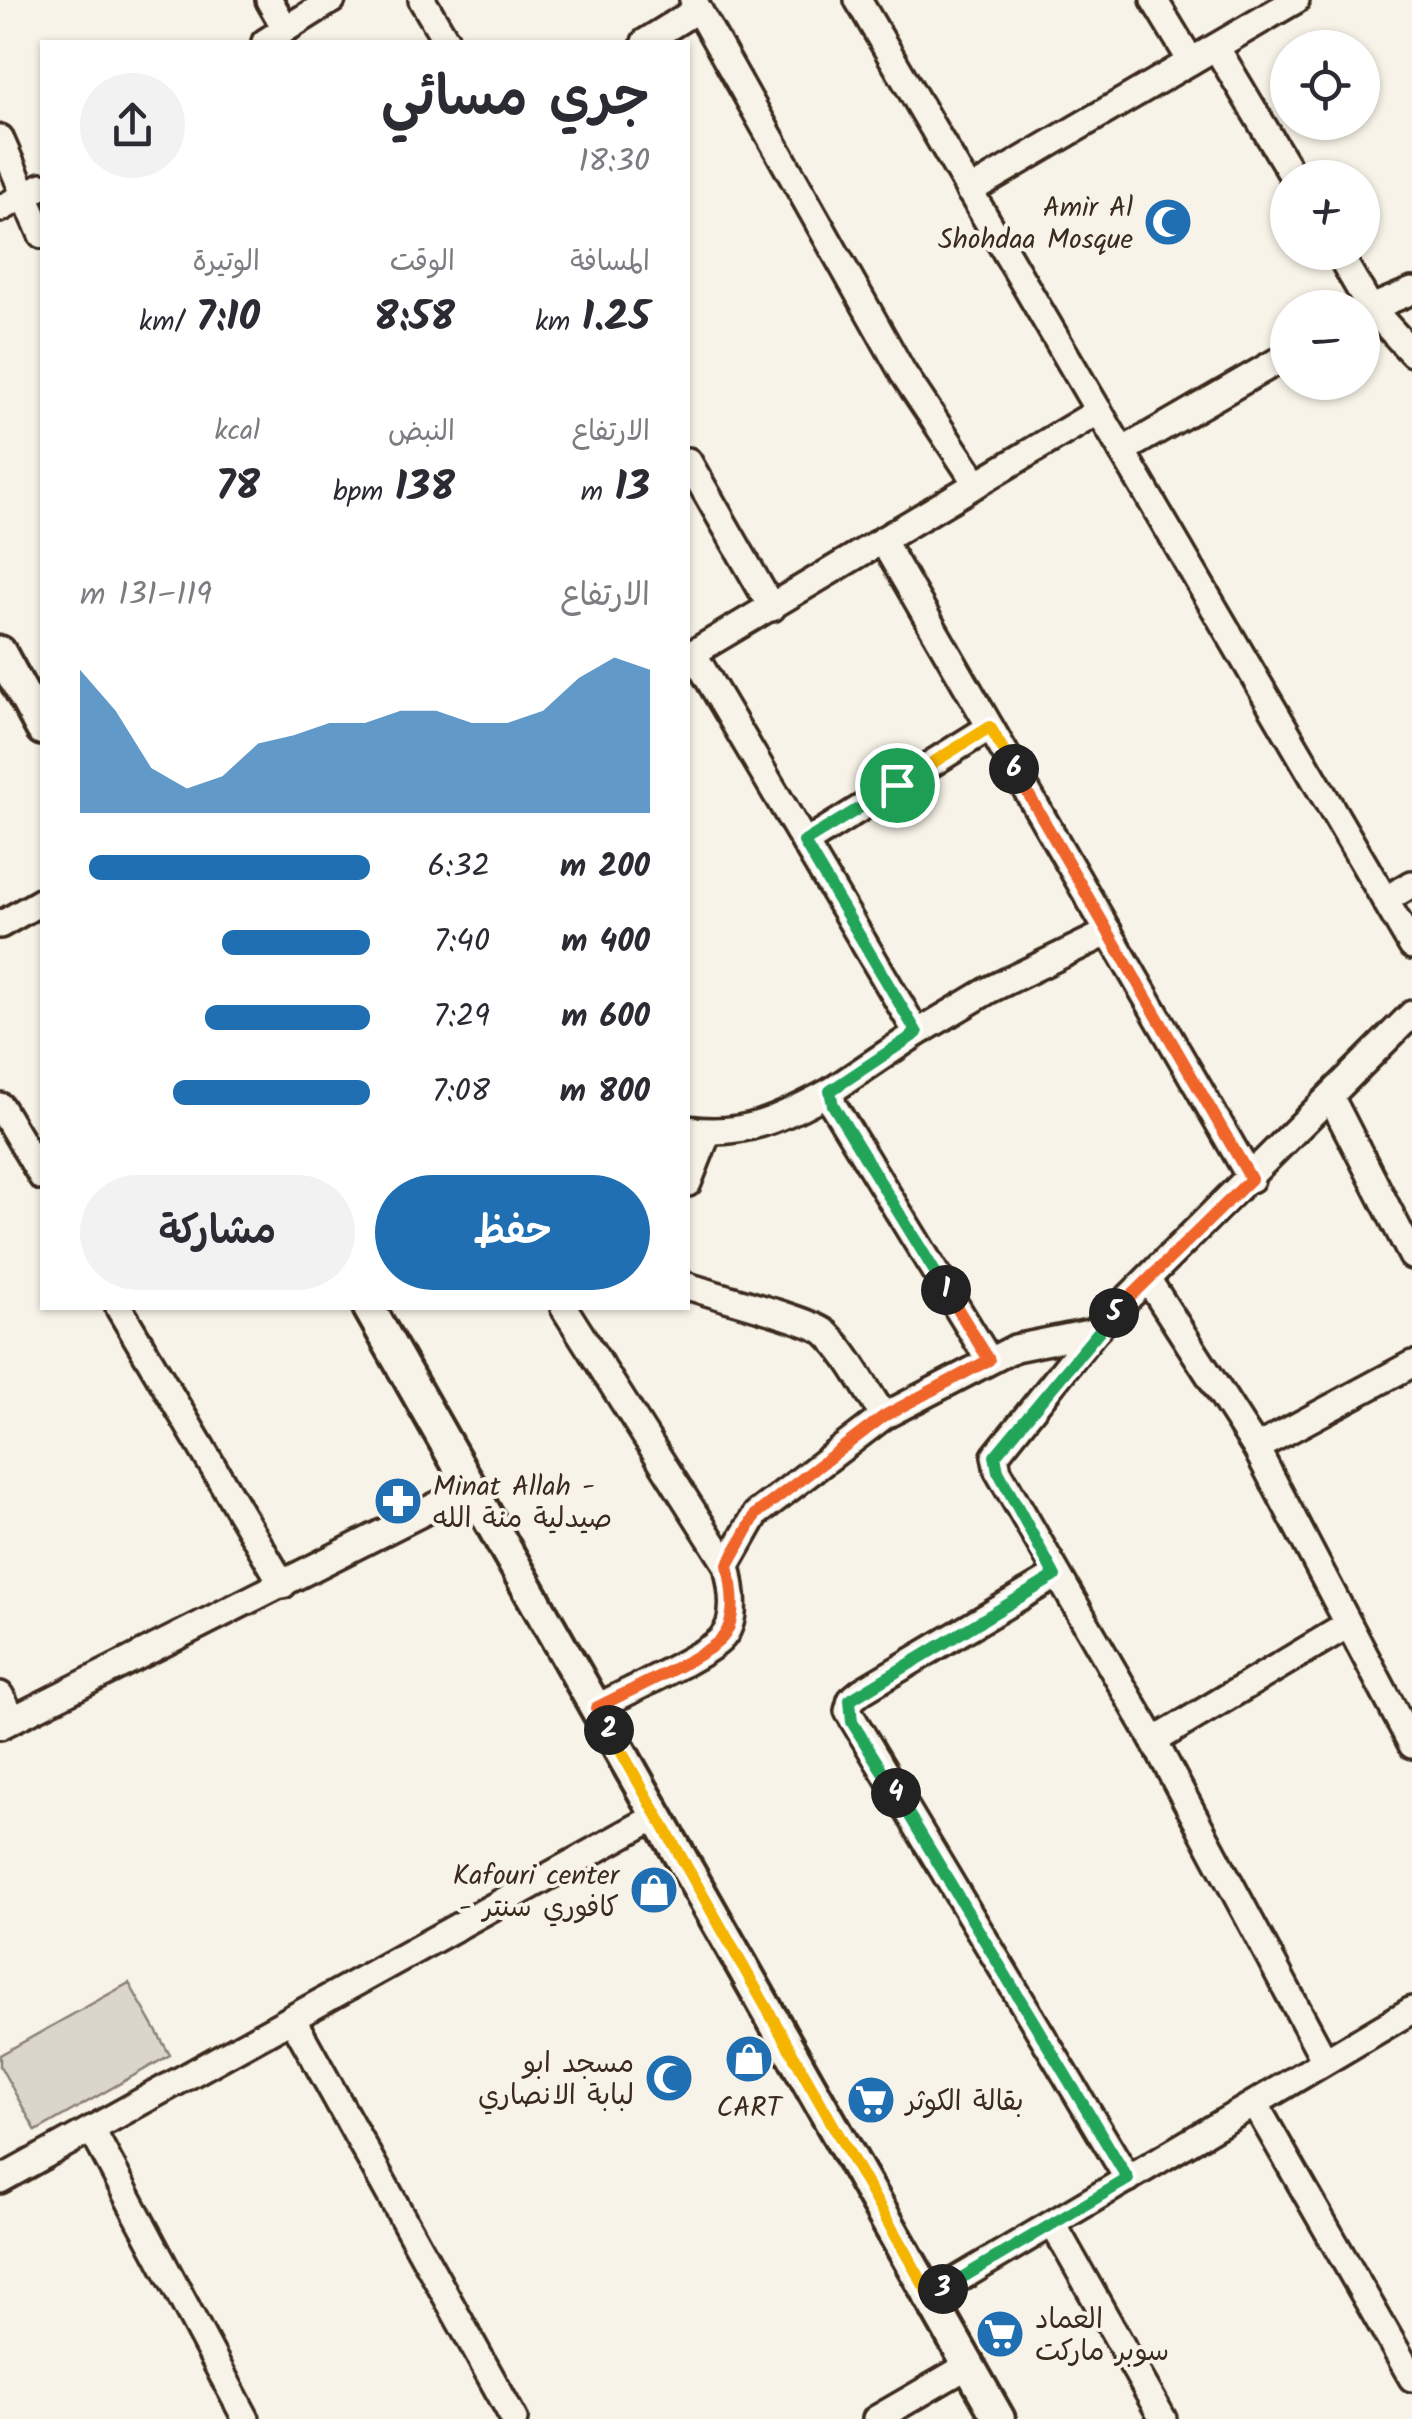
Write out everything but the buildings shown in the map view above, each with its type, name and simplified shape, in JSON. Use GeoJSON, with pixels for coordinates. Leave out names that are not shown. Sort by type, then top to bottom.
{"type":"FeatureCollection","features":[{"type":"Feature","properties":{"kind":"street"},"geometry":{"type":"LineString","coordinates":[[269,0],[275,35],[332,0]]}},
{"type":"Feature","properties":{"kind":"street"},"geometry":{"type":"LineString","coordinates":[[422,0],[446,40]]}},
{"type":"Feature","properties":{"kind":"street"},"geometry":{"type":"LineString","coordinates":[[858,0],[1412,946]]}},
{"type":"Feature","properties":{"kind":"street"},"geometry":{"type":"LineString","coordinates":[[1154,0],[1191,62]]}},
{"type":"Feature","properties":{"kind":"street"},"geometry":{"type":"LineString","coordinates":[[969,191],[1296,0]]}},
{"type":"Feature","properties":{"kind":"street"},"geometry":{"type":"LineString","coordinates":[[648,40],[696,5],[903,373],[977,484]]}},
{"type":"Feature","properties":{"kind":"street"},"geometry":{"type":"LineString","coordinates":[[1216,47],[1283,160]]}},
{"type":"Feature","properties":{"kind":"street"},"geometry":{"type":"LineString","coordinates":[[0,138],[34,192],[40,224]]}},
{"type":"Feature","properties":{"kind":"street"},"geometry":{"type":"LineString","coordinates":[[0,209],[34,192]]}},
{"type":"Feature","properties":{"kind":"street"},"geometry":{"type":"LineString","coordinates":[[1380,304],[1412,290]]}},
{"type":"Feature","properties":{"kind":"street"},"geometry":{"type":"LineString","coordinates":[[1380,323],[1412,354]]}},
{"type":"Feature","properties":{"kind":"street"},"geometry":{"type":"LineString","coordinates":[[1122,451],[1270,365]]}},
{"type":"Feature","properties":{"kind":"street"},"geometry":{"type":"LineString","coordinates":[[917,1033],[690,654],[884,543],[1099,411]]}},
{"type":"Feature","properties":{"kind":"street"},"geometry":{"type":"LineString","coordinates":[[690,465],[772,608]]}},
{"type":"Feature","properties":{"kind":"street"},"geometry":{"type":"LineString","coordinates":[[884,543],[1251,1179]]}},
{"type":"Feature","properties":{"kind":"street"},"geometry":{"type":"LineString","coordinates":[[0,652],[40,724]]}},
{"type":"Feature","properties":{"kind":"street"},"geometry":{"type":"LineString","coordinates":[[804,842],[990,727]]}},
{"type":"Feature","properties":{"kind":"street"},"geometry":{"type":"LineString","coordinates":[[1385,900],[1412,884]]}},
{"type":"Feature","properties":{"kind":"street"},"geometry":{"type":"LineString","coordinates":[[0,926],[40,902]]}},
{"type":"Feature","properties":{"kind":"street"},"geometry":{"type":"LineString","coordinates":[[690,1172],[698,1130],[742,1131],[778,1120],[989,990],[1109,932]]}},
{"type":"Feature","properties":{"kind":"street"},"geometry":{"type":"LineString","coordinates":[[1326,2060],[1154,1742],[1055,1576],[998,1471],[995,1456],[1094,1332],[1412,1014]]}},
{"type":"Feature","properties":{"kind":"street"},"geometry":{"type":"LineString","coordinates":[[830,1091],[833,1105],[989,1360]]}},
{"type":"Feature","properties":{"kind":"street"},"geometry":{"type":"LineString","coordinates":[[1331,1098],[1412,1256]]}},
{"type":"Feature","properties":{"kind":"street"},"geometry":{"type":"LineString","coordinates":[[0,1106],[40,1175]]}},
{"type":"Feature","properties":{"kind":"street"},"geometry":{"type":"LineString","coordinates":[[1148,1280],[1256,1448],[1346,1626],[1412,1744]]}},
{"type":"Feature","properties":{"kind":"street"},"geometry":{"type":"LineString","coordinates":[[690,1287],[740,1306],[808,1322],[826,1333],[884,1416]]}},
{"type":"Feature","properties":{"kind":"street"},"geometry":{"type":"LineString","coordinates":[[121,1310],[283,1585]]}},
{"type":"Feature","properties":{"kind":"street"},"geometry":{"type":"LineString","coordinates":[[371,1310],[999,2419]]}},
{"type":"Feature","properties":{"kind":"street"},"geometry":{"type":"LineString","coordinates":[[565,1310],[728,1565],[733,1592],[731,1616],[721,1640],[596,1708]]}},
{"type":"Feature","properties":{"kind":"street"},"geometry":{"type":"LineString","coordinates":[[728,1565],[756,1514],[884,1416],[1015,1348],[1094,1332]]}},
{"type":"Feature","properties":{"kind":"street"},"geometry":{"type":"LineString","coordinates":[[1256,1448],[1412,1364]]}},
{"type":"Feature","properties":{"kind":"street"},"geometry":{"type":"LineString","coordinates":[[0,1694],[6,1722],[473,1488]]}},
{"type":"Feature","properties":{"kind":"street"},"geometry":{"type":"LineString","coordinates":[[1055,1576],[862,1691],[850,1700],[848,1711],[1128,2179]]}},
{"type":"Feature","properties":{"kind":"street"},"geometry":{"type":"LineString","coordinates":[[1154,1742],[1346,1626]]}},
{"type":"Feature","properties":{"kind":"street"},"geometry":{"type":"LineString","coordinates":[[0,2180],[658,1816]]}},
{"type":"Feature","properties":{"kind":"street"},"geometry":{"type":"LineString","coordinates":[[930,2296],[1412,2010]]}},
{"type":"Feature","properties":{"kind":"street"},"geometry":{"type":"LineString","coordinates":[[292,2018],[514,2419]]}},
{"type":"Feature","properties":{"kind":"street"},"geometry":{"type":"LineString","coordinates":[[1255,2104],[1412,2378]]}},
{"type":"Feature","properties":{"kind":"street"},"geometry":{"type":"LineString","coordinates":[[92,2130],[246,2419]]}},
{"type":"Feature","properties":{"kind":"street"},"geometry":{"type":"LineString","coordinates":[[1053,2224],[1164,2419]]}},
{"type":"Feature","properties":{"kind":"street"},"geometry":{"type":"LineString","coordinates":[[876,2419],[969,2365]]}},
{"type":"Feature","properties":{"kind":"shaded area"},"geometry":{"type":"Polygon","coordinates":[[[129,1983],[170,2055],[36,2131],[0,2066],[0,2055],[129,1983]]]}},
{"type":"Feature","properties":{"kind":"place","name":"Amir Al Shohdaa Mosque"},"geometry":{"type":"Point","coordinates":[1168,222]}},
{"type":"Feature","properties":{"kind":"place","name":"Minat Allah - صيدلية منة الله"},"geometry":{"type":"Point","coordinates":[398,1501]}},
{"type":"Feature","properties":{"kind":"place","name":"Kafouri center - كافوري سنتر"},"geometry":{"type":"Point","coordinates":[654,1890]}},
{"type":"Feature","properties":{"kind":"place","name":"CART"},"geometry":{"type":"Point","coordinates":[749,2059]}},
{"type":"Feature","properties":{"kind":"place","name":"مسجد ابو لبابة الانصاري"},"geometry":{"type":"Point","coordinates":[669,2078]}},
{"type":"Feature","properties":{"kind":"place","name":"بقالة الكوثر"},"geometry":{"type":"Point","coordinates":[871,2100]}},
{"type":"Feature","properties":{"kind":"place","name":"العماد سوبر ماركت"},"geometry":{"type":"Point","coordinates":[1000,2334]}},
{"type":"Feature","properties":{"kind":"route"},"geometry":{"type":"LineString","coordinates":[[990,727],[1251,1179],[1094,1332],[997,1450],[998,1471],[1055,1576],[850,1700],[852,1722],[1128,2179],[930,2296],[596,1708],[721,1640],[731,1616],[733,1592],[728,1565],[756,1514],[884,1416],[989,1360],[833,1105],[830,1091],[917,1033],[804,842],[897,785],[990,727]]}}]}
